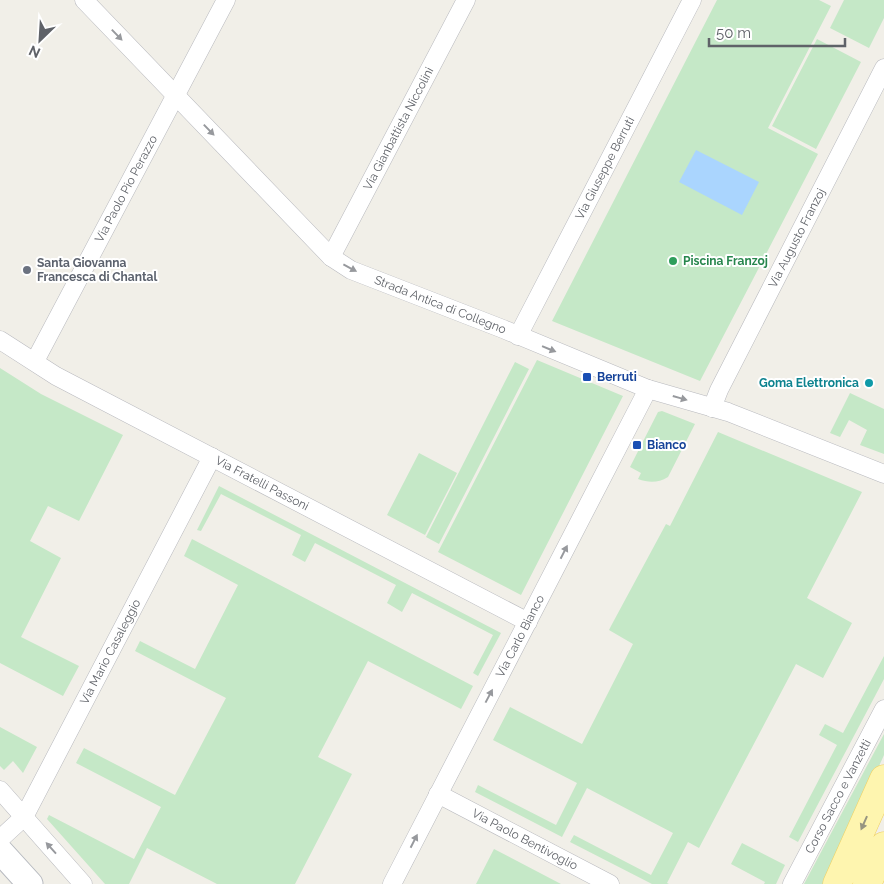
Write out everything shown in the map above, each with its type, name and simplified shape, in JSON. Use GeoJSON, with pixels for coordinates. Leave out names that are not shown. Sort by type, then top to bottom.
{"type":"FeatureCollection","features":[{"type":"Feature","properties":{"kind":"main road"},"geometry":{"type":"LineString","coordinates":[[837,884],[884,779]]}},
{"type":"Feature","properties":{"kind":"main road"},"geometry":{"type":"LineString","coordinates":[[867,884],[884,846]]}},
{"type":"Feature","properties":{"kind":"street","name":"Strada Antica di Collegno"},"geometry":{"type":"LineString","coordinates":[[84,0],[332,257],[351,270],[648,389],[728,412],[884,474]]}},
{"type":"Feature","properties":{"kind":"street","name":"Via Paolo Pio Perazzo"},"geometry":{"type":"LineString","coordinates":[[35,362],[226,0]]}},
{"type":"Feature","properties":{"kind":"street","name":"Via Gianbattista Niccolini"},"geometry":{"type":"LineString","coordinates":[[332,257],[466,0]]}},
{"type":"Feature","properties":{"kind":"street","name":"Via Giuseppe Berruti"},"geometry":{"type":"LineString","coordinates":[[518,336],[692,0]]}},
{"type":"Feature","properties":{"kind":"street","name":"Via Augusto Franzoj"},"geometry":{"type":"LineString","coordinates":[[712,408],[723,381],[884,68]]}},
{"type":"Feature","properties":{"kind":"street","name":"Via Fratelli Passoni"},"geometry":{"type":"LineString","coordinates":[[0,340],[56,376],[528,622]]}},
{"type":"Feature","properties":{"kind":"street","name":"Via Carlo Bianco"},"geometry":{"type":"LineString","coordinates":[[392,884],[648,389]]}},
{"type":"Feature","properties":{"kind":"street","name":"Via Mario Casaleggio"},"geometry":{"type":"LineString","coordinates":[[0,839],[24,817],[212,457]]}},
{"type":"Feature","properties":{"kind":"street","name":"Corso Sacco e Vanzetti"},"geometry":{"type":"LineString","coordinates":[[792,884],[884,710]]}},
{"type":"Feature","properties":{"kind":"street"},"geometry":{"type":"LineString","coordinates":[[0,790],[83,884]]}},
{"type":"Feature","properties":{"kind":"street","name":"Via Paolo Bentivoglio"},"geometry":{"type":"LineString","coordinates":[[438,794],[610,884]]}},
{"type":"Feature","properties":{"kind":"street"},"geometry":{"type":"LineString","coordinates":[[0,851],[30,884]]}},
{"type":"Feature","properties":{"kind":"green space","name":"Piscina Franzoj"},"geometry":{"type":"Polygon","coordinates":[[[717,0],[819,0],[831,6],[768,128],[818,154],[700,381],[552,321],[717,0]]]}},
{"type":"Feature","properties":{"kind":"green space"},"geometry":{"type":"Polygon","coordinates":[[[844,0],[884,0],[884,18],[869,48],[830,28],[844,0]]]}},
{"type":"Feature","properties":{"kind":"green space"},"geometry":{"type":"Polygon","coordinates":[[[817,39],[861,62],[816,149],[772,126],[817,39]]]}},
{"type":"Feature","properties":{"kind":"green space"},"geometry":{"type":"Polygon","coordinates":[[[537,360],[623,396],[521,595],[438,552],[537,360]]]}},
{"type":"Feature","properties":{"kind":"green space"},"geometry":{"type":"Polygon","coordinates":[[[515,362],[529,369],[439,544],[426,537],[515,362]]]}},
{"type":"Feature","properties":{"kind":"green space"},"geometry":{"type":"Polygon","coordinates":[[[0,368],[41,394],[123,435],[79,521],[48,506],[30,541],[61,558],[21,637],[79,666],[63,696],[0,663],[0,368]]]}},
{"type":"Feature","properties":{"kind":"green space"},"geometry":{"type":"Polygon","coordinates":[[[850,393],[884,409],[884,454],[860,445],[867,430],[849,420],[840,437],[830,433],[850,393]]]}},
{"type":"Feature","properties":{"kind":"green space"},"geometry":{"type":"Polygon","coordinates":[[[662,411],[695,424],[668,477],[650,482],[638,479],[641,473],[630,467],[658,412],[662,411]]]}},
{"type":"Feature","properties":{"kind":"green space"},"geometry":{"type":"Polygon","coordinates":[[[718,432],[862,492],[807,598],[852,623],[823,678],[796,664],[699,848],[688,842],[667,883],[669,884],[652,884],[570,842],[574,835],[651,875],[673,833],[587,788],[562,837],[475,792],[478,785],[556,825],[577,783],[493,740],[510,707],[582,744],[633,644],[609,630],[666,524],[670,526],[718,432]]]}},
{"type":"Feature","properties":{"kind":"green space"},"geometry":{"type":"Polygon","coordinates":[[[419,453],[457,473],[425,535],[387,515],[419,453]]]}},
{"type":"Feature","properties":{"kind":"green space"},"geometry":{"type":"Polygon","coordinates":[[[219,486],[501,633],[478,676],[473,673],[493,635],[412,593],[402,612],[387,603],[396,585],[315,543],[305,562],[292,555],[301,535],[221,494],[201,531],[197,530],[219,486]]]}},
{"type":"Feature","properties":{"kind":"green space"},"geometry":{"type":"Polygon","coordinates":[[[192,539],[473,686],[461,709],[368,661],[318,757],[352,774],[295,884],[217,884],[147,848],[129,884],[105,884],[47,819],[49,815],[134,859],[161,807],[76,763],[84,748],[175,795],[226,698],[135,651],[140,641],[195,669],[238,585],[184,556],[192,539]]]}},
{"type":"Feature","properties":{"kind":"green space"},"geometry":{"type":"Polygon","coordinates":[[[884,656],[884,679],[798,842],[789,837],[837,745],[819,735],[825,724],[843,733],[884,656]]]}},
{"type":"Feature","properties":{"kind":"green space"},"geometry":{"type":"Polygon","coordinates":[[[0,727],[37,747],[23,773],[13,761],[4,770],[0,766],[0,727]]]}},
{"type":"Feature","properties":{"kind":"green space"},"geometry":{"type":"Polygon","coordinates":[[[884,734],[884,755],[826,884],[804,884],[884,734]]]}},
{"type":"Feature","properties":{"kind":"green space"},"geometry":{"type":"Polygon","coordinates":[[[742,843],[785,865],[776,884],[764,884],[765,882],[731,864],[742,843]]]}},
{"type":"Feature","properties":{"kind":"green space"},"geometry":{"type":"Polygon","coordinates":[[[494,849],[561,884],[476,884],[494,849]]]}},
{"type":"Feature","properties":{"kind":"water"},"geometry":{"type":"Polygon","coordinates":[[[696,150],[759,182],[742,215],[679,182],[696,150]]]}},
{"type":"Feature","properties":{"kind":"place","name":"Piscina Franzoj"},"geometry":{"type":"Point","coordinates":[673,261]}},
{"type":"Feature","properties":{"kind":"place","name":"Santa Giovanna Francesca di Chantal"},"geometry":{"type":"Point","coordinates":[27,270]}},
{"type":"Feature","properties":{"kind":"place","name":"Berruti"},"geometry":{"type":"Point","coordinates":[587,377]}},
{"type":"Feature","properties":{"kind":"place","name":"Goma Elettronica"},"geometry":{"type":"Point","coordinates":[869,383]}},
{"type":"Feature","properties":{"kind":"place","name":"Bianco"},"geometry":{"type":"Point","coordinates":[637,445]}}]}
